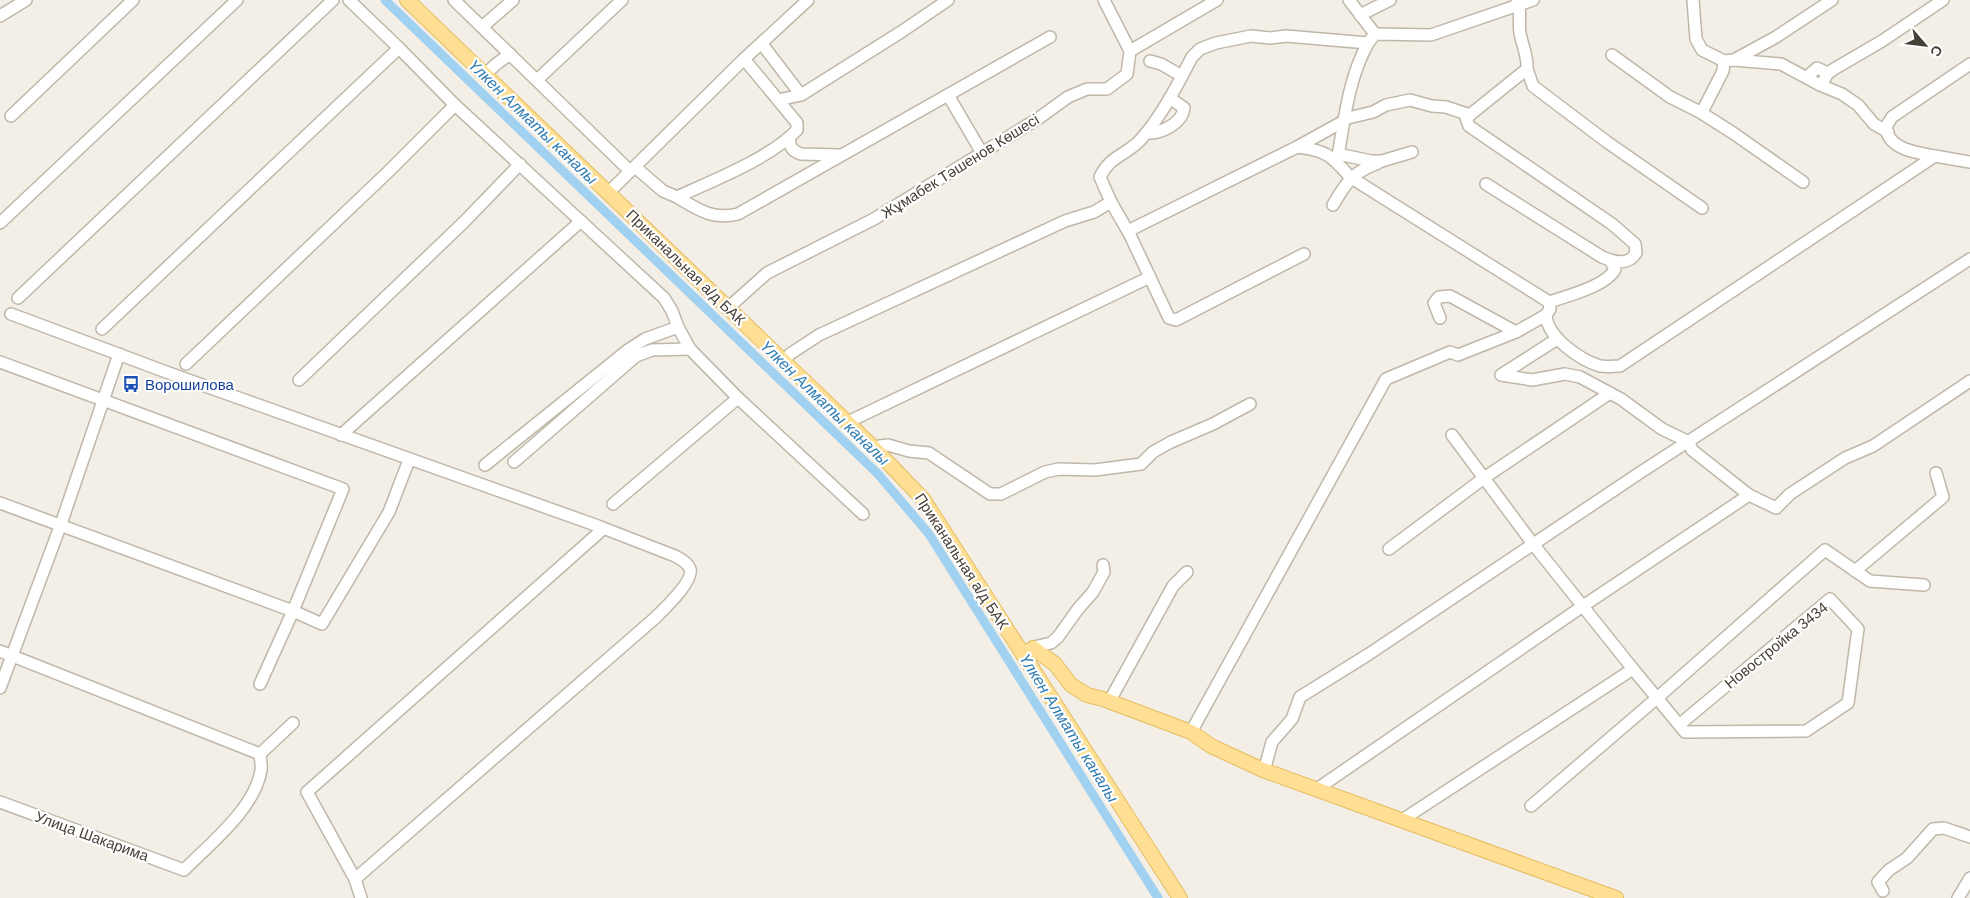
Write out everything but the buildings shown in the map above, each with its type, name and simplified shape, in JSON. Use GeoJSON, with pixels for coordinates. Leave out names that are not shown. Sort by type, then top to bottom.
{"type":"FeatureCollection","features":[{"type":"Feature","properties":{"kind":"main road","name":"Приканальная а/д БАК"},"geometry":{"type":"LineString","coordinates":[[407,0],[848,422],[923,499],[1028,651],[1180,898]]}},
{"type":"Feature","properties":{"kind":"main road"},"geometry":{"type":"LineString","coordinates":[[1028,651],[1055,664],[1071,685],[1087,695],[1191,732],[1210,746],[1264,771],[1616,898]]}},
{"type":"Feature","properties":{"kind":"street"},"geometry":{"type":"LineString","coordinates":[[0,16],[26,0]]}},
{"type":"Feature","properties":{"kind":"street"},"geometry":{"type":"LineString","coordinates":[[11,116],[133,0]]}},
{"type":"Feature","properties":{"kind":"street"},"geometry":{"type":"LineString","coordinates":[[0,223],[237,0]]}},
{"type":"Feature","properties":{"kind":"street"},"geometry":{"type":"LineString","coordinates":[[18,298],[333,0]]}},
{"type":"Feature","properties":{"kind":"street"},"geometry":{"type":"LineString","coordinates":[[349,0],[455,105],[664,298],[690,349],[738,398],[863,514]]}},
{"type":"Feature","properties":{"kind":"street"},"geometry":{"type":"LineString","coordinates":[[454,0],[633,169],[663,191],[708,214],[724,218],[738,214],[1050,37]]}},
{"type":"Feature","properties":{"kind":"street"},"geometry":{"type":"LineString","coordinates":[[482,27],[513,0]]}},
{"type":"Feature","properties":{"kind":"street"},"geometry":{"type":"LineString","coordinates":[[537,80],[622,0]]}},
{"type":"Feature","properties":{"kind":"street"},"geometry":{"type":"LineString","coordinates":[[608,193],[744,59],[808,0]]}},
{"type":"Feature","properties":{"kind":"street"},"geometry":{"type":"LineString","coordinates":[[778,100],[801,95],[948,0]]}},
{"type":"Feature","properties":{"kind":"street"},"geometry":{"type":"LineString","coordinates":[[1104,0],[1130,50],[1217,0]]}},
{"type":"Feature","properties":{"kind":"street"},"geometry":{"type":"LineString","coordinates":[[1191,732],[1386,379],[1450,352],[1458,355],[1516,332],[1546,315],[1550,309],[1549,302],[1352,178],[1338,158],[1344,120],[1354,78],[1371,39],[1360,15],[1349,0]]}},
{"type":"Feature","properties":{"kind":"street"},"geometry":{"type":"LineString","coordinates":[[1360,15],[1390,0]]}},
{"type":"Feature","properties":{"kind":"street"},"geometry":{"type":"LineString","coordinates":[[1304,254],[1176,320],[1169,318],[1100,177],[1105,167],[1112,160],[1130,150],[1146,133],[1170,98],[1192,57],[1200,49],[1216,43],[1251,36],[1270,38],[1286,36],[1371,39],[1431,35],[1518,3],[1533,0]]}},
{"type":"Feature","properties":{"kind":"street"},"geometry":{"type":"LineString","coordinates":[[1693,0],[1696,40],[1702,50],[1729,60],[1781,64],[1842,94],[1858,105],[1874,124],[1888,132]]}},
{"type":"Feature","properties":{"kind":"street"},"geometry":{"type":"LineString","coordinates":[[1700,112],[1704,108],[1729,60],[1776,37],[1832,0]]}},
{"type":"Feature","properties":{"kind":"street"},"geometry":{"type":"LineString","coordinates":[[1822,85],[1828,74],[1902,28],[1939,1]]}},
{"type":"Feature","properties":{"kind":"street"},"geometry":{"type":"LineString","coordinates":[[1518,3],[1520,32],[1528,62],[1527,69],[1533,86],[1607,142],[1702,208]]}},
{"type":"Feature","properties":{"kind":"street"},"geometry":{"type":"LineString","coordinates":[[762,44],[801,95]]}},
{"type":"Feature","properties":{"kind":"street"},"geometry":{"type":"LineString","coordinates":[[102,329],[399,48]]}},
{"type":"Feature","properties":{"kind":"street","name":"Жұмабек Тәшенов Көшесі"},"geometry":{"type":"LineString","coordinates":[[728,308],[766,273],[874,219],[1039,118],[1068,97],[1087,90],[1107,89],[1127,74],[1130,50]]}},
{"type":"Feature","properties":{"kind":"street"},"geometry":{"type":"LineString","coordinates":[[485,75],[510,54]]}},
{"type":"Feature","properties":{"kind":"street"},"geometry":{"type":"LineString","coordinates":[[1612,55],[1670,97],[1700,112],[1733,133],[1803,182]]}},
{"type":"Feature","properties":{"kind":"street"},"geometry":{"type":"LineString","coordinates":[[677,197],[749,163],[789,138],[797,130],[797,123],[744,59]]}},
{"type":"Feature","properties":{"kind":"street"},"geometry":{"type":"LineString","coordinates":[[1150,61],[1161,64],[1182,76]]}},
{"type":"Feature","properties":{"kind":"street"},"geometry":{"type":"LineString","coordinates":[[1970,64],[1892,117],[1886,127],[1888,134],[1896,143],[1907,150],[1970,162]]}},
{"type":"Feature","properties":{"kind":"street"},"geometry":{"type":"LineString","coordinates":[[1807,77],[1817,68],[1828,74]]}},
{"type":"Feature","properties":{"kind":"street"},"geometry":{"type":"LineString","coordinates":[[1486,184],[1602,257],[1620,263],[1632,259],[1636,253],[1634,244],[1612,224],[1469,126],[1466,118],[1470,114],[1527,69]]}},
{"type":"Feature","properties":{"kind":"street"},"geometry":{"type":"LineString","coordinates":[[948,95],[982,153]]}},
{"type":"Feature","properties":{"kind":"street"},"geometry":{"type":"LineString","coordinates":[[1146,133],[1153,134],[1161,131],[1180,118],[1184,108],[1170,98]]}},
{"type":"Feature","properties":{"kind":"street"},"geometry":{"type":"LineString","coordinates":[[1128,231],[1297,147],[1344,120],[1373,112],[1386,105],[1410,100],[1432,106],[1446,106],[1470,114]]}},
{"type":"Feature","properties":{"kind":"street"},"geometry":{"type":"LineString","coordinates":[[186,364],[455,105]]}},
{"type":"Feature","properties":{"kind":"street"},"geometry":{"type":"LineString","coordinates":[[789,138],[791,148],[801,154],[840,155]]}},
{"type":"Feature","properties":{"kind":"street"},"geometry":{"type":"LineString","coordinates":[[1297,147],[1312,149],[1334,158],[1382,162]]}},
{"type":"Feature","properties":{"kind":"street"},"geometry":{"type":"LineString","coordinates":[[1333,204],[1355,173],[1412,152]]}},
{"type":"Feature","properties":{"kind":"street"},"geometry":{"type":"LineString","coordinates":[[1546,315],[1548,326],[1557,339],[1586,359],[1602,366],[1620,366],[1935,156]]}},
{"type":"Feature","properties":{"kind":"street"},"geometry":{"type":"LineString","coordinates":[[299,380],[464,222],[520,164]]}},
{"type":"Feature","properties":{"kind":"street"},"geometry":{"type":"LineString","coordinates":[[784,361],[790,354],[819,335],[1066,221],[1094,212],[1111,202]]}},
{"type":"Feature","properties":{"kind":"street"},"geometry":{"type":"LineString","coordinates":[[341,435],[581,221]]}},
{"type":"Feature","properties":{"kind":"street"},"geometry":{"type":"LineString","coordinates":[[1264,771],[1272,742],[1292,719],[1300,697],[1369,654],[1857,331],[1970,259]]}},
{"type":"Feature","properties":{"kind":"street"},"geometry":{"type":"LineString","coordinates":[[1549,302],[1600,283],[1612,276],[1615,270],[1610,260]]}},
{"type":"Feature","properties":{"kind":"street"},"geometry":{"type":"LineString","coordinates":[[848,422],[1150,277]]}},
{"type":"Feature","properties":{"kind":"street"},"geometry":{"type":"LineString","coordinates":[[1440,318],[1434,303],[1440,297],[1450,296],[1516,332]]}},
{"type":"Feature","properties":{"kind":"street"},"geometry":{"type":"LineString","coordinates":[[11,314],[177,376],[603,529],[675,556],[686,563],[690,570],[690,575],[685,586],[656,618],[355,879]]}},
{"type":"Feature","properties":{"kind":"street"},"geometry":{"type":"LineString","coordinates":[[485,465],[628,350],[645,339],[678,327]]}},
{"type":"Feature","properties":{"kind":"street"},"geometry":{"type":"LineString","coordinates":[[1557,339],[1501,376],[1532,380],[1565,374],[1580,377],[1610,393],[1662,429],[1689,442],[1692,450],[1749,495],[1776,508],[1790,494],[1845,458],[1873,446],[1970,381]]}},
{"type":"Feature","properties":{"kind":"street"},"geometry":{"type":"LineString","coordinates":[[514,462],[636,356],[652,350],[690,349]]}},
{"type":"Feature","properties":{"kind":"street"},"geometry":{"type":"LineString","coordinates":[[0,688],[62,524],[119,354]]}},
{"type":"Feature","properties":{"kind":"street"},"geometry":{"type":"LineString","coordinates":[[0,362],[343,489],[293,611],[260,684]]}},
{"type":"Feature","properties":{"kind":"street"},"geometry":{"type":"LineString","coordinates":[[1389,549],[1484,478],[1610,393]]}},
{"type":"Feature","properties":{"kind":"street"},"geometry":{"type":"LineString","coordinates":[[613,504],[738,398]]}},
{"type":"Feature","properties":{"kind":"street"},"geometry":{"type":"LineString","coordinates":[[873,447],[888,445],[909,451],[929,453],[990,494],[1001,494],[1045,472],[1058,469],[1095,470],[1142,464],[1153,452],[1213,424],[1250,404]]}},
{"type":"Feature","properties":{"kind":"street"},"geometry":{"type":"LineString","coordinates":[[1452,435],[1533,544],[1679,725]]}},
{"type":"Feature","properties":{"kind":"street"},"geometry":{"type":"LineString","coordinates":[[0,502],[293,611],[322,624],[388,512],[409,460]]}},
{"type":"Feature","properties":{"kind":"street"},"geometry":{"type":"LineString","coordinates":[[1855,571],[1943,497],[1936,473]]}},
{"type":"Feature","properties":{"kind":"street"},"geometry":{"type":"LineString","coordinates":[[1317,789],[1583,606],[1749,495]]}},
{"type":"Feature","properties":{"kind":"street"},"geometry":{"type":"LineString","coordinates":[[361,898],[355,879],[307,792],[603,529]]}},
{"type":"Feature","properties":{"kind":"street"},"geometry":{"type":"LineString","coordinates":[[1530,806],[1657,698],[1825,550],[1870,581],[1924,585]]}},
{"type":"Feature","properties":{"kind":"street"},"geometry":{"type":"LineString","coordinates":[[1028,651],[1051,644],[1058,637],[1093,592],[1104,572],[1103,565]]}},
{"type":"Feature","properties":{"kind":"street"},"geometry":{"type":"LineString","coordinates":[[1109,702],[1173,586],[1187,572]]}},
{"type":"Feature","properties":{"kind":"street","name":"Новостройка 3434"},"geometry":{"type":"LineString","coordinates":[[1830,599],[1858,629],[1848,703],[1806,730],[1685,732],[1679,725],[1830,599]]}},
{"type":"Feature","properties":{"kind":"street"},"geometry":{"type":"LineString","coordinates":[[0,652],[260,754],[293,723]]}},
{"type":"Feature","properties":{"kind":"street"},"geometry":{"type":"LineString","coordinates":[[1402,820],[1633,669]]}},
{"type":"Feature","properties":{"kind":"street","name":"Улица Шакарима"},"geometry":{"type":"LineString","coordinates":[[0,802],[184,870],[231,823],[250,800],[262,769],[260,754]]}},
{"type":"Feature","properties":{"kind":"street"},"geometry":{"type":"LineString","coordinates":[[1883,891],[1878,882],[1888,870],[1907,858],[1933,829],[1944,828],[1970,837]]}},
{"type":"Feature","properties":{"kind":"street"},"geometry":{"type":"LineString","coordinates":[[1958,898],[1970,878]]}},
{"type":"Feature","properties":{"kind":"waterway","name":"Үлкен Алматы каналы"},"geometry":{"type":"LineString","coordinates":[[385,0],[878,474],[929,534],[1158,898]]}},
{"type":"Feature","properties":{"kind":"place","name":"Ворошилова"},"geometry":{"type":"Point","coordinates":[131,384]}}]}
